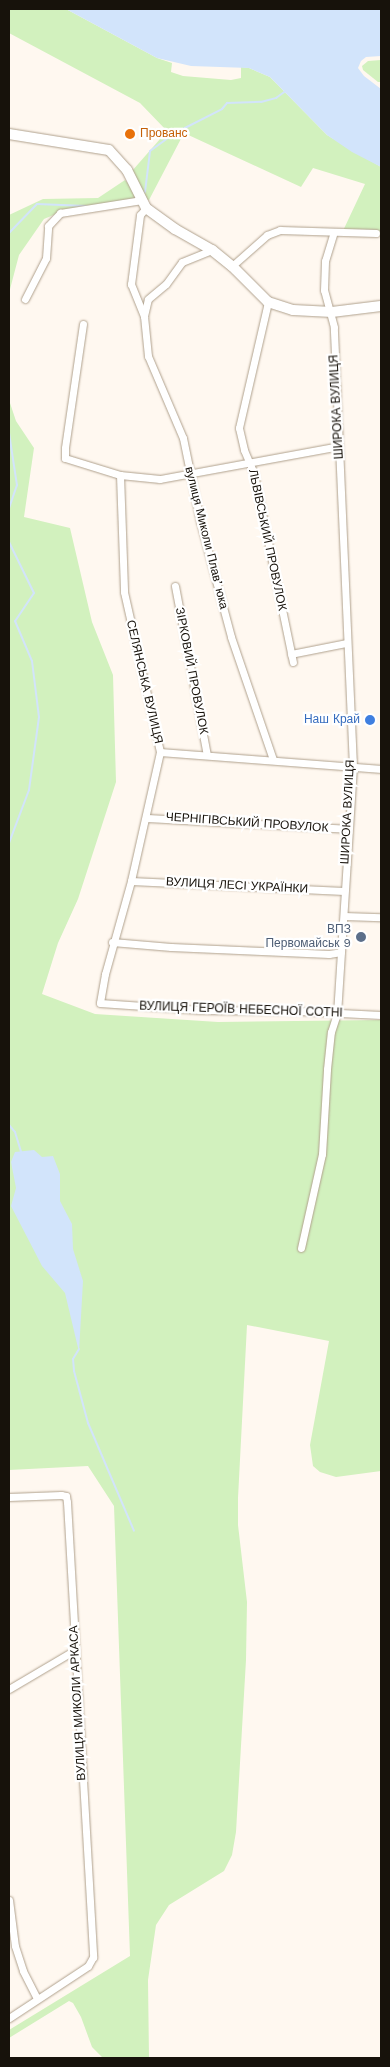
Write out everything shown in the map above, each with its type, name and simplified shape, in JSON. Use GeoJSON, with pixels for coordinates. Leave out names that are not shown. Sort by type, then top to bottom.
{"type":"FeatureCollection","features":[{"type":"Feature","properties":{"kind":"street"},"geometry":{"type":"LineString","coordinates":[[9,134],[109,150],[127,170],[144,204],[175,229],[212,250],[232,266],[268,302],[293,310],[332,312],[381,306]]}},
{"type":"Feature","properties":{"kind":"street"},"geometry":{"type":"LineString","coordinates":[[25,300],[46,258],[48,226],[60,212],[144,204]]}},
{"type":"Feature","properties":{"kind":"street","name":"вулиця Миколи Плавʼюка"},"geometry":{"type":"LineString","coordinates":[[144,204],[140,215],[131,284],[144,316],[148,356],[183,438],[200,521],[231,637],[273,760]]}},
{"type":"Feature","properties":{"kind":"street"},"geometry":{"type":"LineString","coordinates":[[232,266],[267,235],[280,230],[376,233]]}},
{"type":"Feature","properties":{"kind":"street","name":"ШИРОКА ВУЛИЦЯ"},"geometry":{"type":"LineString","coordinates":[[301,1248],[322,1154],[327,1069],[331,1032],[337,1014],[353,767],[332,312],[327,303],[324,290],[325,261],[334,232]]}},
{"type":"Feature","properties":{"kind":"street","name":"вулиця Миколи Плавʼюка"},"geometry":{"type":"LineString","coordinates":[[144,316],[148,299],[166,284],[182,262],[212,250]]}},
{"type":"Feature","properties":{"kind":"street","name":"ЛЬВІВСЬКИЙ ПРОВУЛОК"},"geometry":{"type":"LineString","coordinates":[[268,302],[239,428],[244,450],[250,461],[292,658],[346,643]]}},
{"type":"Feature","properties":{"kind":"street"},"geometry":{"type":"LineString","coordinates":[[83,324],[64,448],[65,458],[120,474],[160,479],[339,446]]}},
{"type":"Feature","properties":{"kind":"street","name":"СЕЛЯНСЬКА ВУЛИЦЯ"},"geometry":{"type":"LineString","coordinates":[[100,1003],[100,995],[112,942],[131,881],[160,752],[124,592],[120,474]]}},
{"type":"Feature","properties":{"kind":"street","name":"ЗІРКОВИЙ ПРОВУЛОК"},"geometry":{"type":"LineString","coordinates":[[174,586],[208,755]]}},
{"type":"Feature","properties":{"kind":"street"},"geometry":{"type":"LineString","coordinates":[[160,752],[381,769]]}},
{"type":"Feature","properties":{"kind":"street","name":"ЧЕРНІГІВСЬКИЙ ПРОВУЛОК"},"geometry":{"type":"LineString","coordinates":[[146,818],[348,829]]}},
{"type":"Feature","properties":{"kind":"street","name":"ВУЛИЦЯ ЛЕСІ УКРАЇНКИ"},"geometry":{"type":"LineString","coordinates":[[131,881],[344,891]]}},
{"type":"Feature","properties":{"kind":"street"},"geometry":{"type":"LineString","coordinates":[[344,916],[381,916]]}},
{"type":"Feature","properties":{"kind":"street"},"geometry":{"type":"LineString","coordinates":[[112,942],[171,947],[330,954],[341,952]]}},
{"type":"Feature","properties":{"kind":"street","name":"ВУЛИЦЯ ГЕРОЇВ НЕБЕСНОЇ СОТНІ"},"geometry":{"type":"LineString","coordinates":[[100,1003],[201,1010],[299,1011],[381,1015]]}},
{"type":"Feature","properties":{"kind":"street","name":"ВУЛИЦЯ МИКОЛИ АРКАСА"},"geometry":{"type":"LineString","coordinates":[[9,1498],[66,1496],[93,1956],[88,1966],[37,1999]]}},
{"type":"Feature","properties":{"kind":"street"},"geometry":{"type":"LineString","coordinates":[[9,1689],[75,1650]]}},
{"type":"Feature","properties":{"kind":"street"},"geometry":{"type":"LineString","coordinates":[[9,1900],[15,1946],[23,1971],[37,1999],[9,2018]]}},
{"type":"Feature","properties":{"kind":"green space"},"geometry":{"type":"Polygon","coordinates":[[[9,9],[66,9],[157,58],[172,63],[171,72],[183,76],[231,80],[241,78],[241,67],[249,68],[270,77],[327,135],[381,167],[381,236],[341,235],[365,184],[313,168],[301,187],[184,133],[149,200],[146,201],[132,171],[167,131],[140,103],[9,33],[9,9]]]}},
{"type":"Feature","properties":{"kind":"green space"},"geometry":{"type":"Polygon","coordinates":[[[381,60],[381,82],[378,82],[363,70],[362,66],[368,61],[381,60]]]}},
{"type":"Feature","properties":{"kind":"green space"},"geometry":{"type":"Polygon","coordinates":[[[125,180],[134,189],[138,202],[63,211],[44,219],[19,255],[9,293],[9,215],[43,199],[98,198],[125,180]]]}},
{"type":"Feature","properties":{"kind":"green space"},"geometry":{"type":"Polygon","coordinates":[[[9,400],[16,421],[34,448],[24,517],[70,528],[92,622],[113,675],[116,782],[78,899],[58,943],[42,994],[95,1014],[218,1022],[381,1020],[381,1471],[336,1477],[320,1472],[313,1466],[310,1445],[329,1341],[247,1325],[238,1498],[238,1525],[247,1602],[246,1660],[236,1832],[232,1855],[224,1871],[169,1905],[156,1925],[148,1980],[149,2058],[103,2058],[92,2047],[81,2017],[73,2003],[69,2001],[9,2038],[9,2030],[130,1956],[114,1506],[88,1466],[9,1470],[9,400]]]}},
{"type":"Feature","properties":{"kind":"water"},"geometry":{"type":"Polygon","coordinates":[[[66,9],[381,9],[381,56],[366,57],[361,61],[358,68],[364,76],[381,89],[381,167],[352,152],[327,135],[270,77],[249,68],[191,66],[157,58],[66,9]]]}},
{"type":"Feature","properties":{"kind":"water"},"geometry":{"type":"Polygon","coordinates":[[[34,1150],[42,1157],[53,1156],[60,1174],[60,1201],[72,1224],[73,1249],[83,1281],[79,1352],[65,1293],[42,1266],[11,1206],[16,1188],[11,1162],[15,1152],[34,1150]]]}},
{"type":"Feature","properties":{"kind":"waterway"},"geometry":{"type":"LineString","coordinates":[[145,192],[150,151],[173,134],[222,109],[227,103],[261,102],[276,98],[287,90]]}},
{"type":"Feature","properties":{"kind":"waterway"},"geometry":{"type":"LineString","coordinates":[[9,233],[37,204],[86,206]]}},
{"type":"Feature","properties":{"kind":"waterway"},"geometry":{"type":"LineString","coordinates":[[9,433],[17,485],[9,508]]}},
{"type":"Feature","properties":{"kind":"waterway"},"geometry":{"type":"LineString","coordinates":[[9,542],[34,593],[15,621],[32,661],[39,717],[29,790],[9,843]]}},
{"type":"Feature","properties":{"kind":"waterway"},"geometry":{"type":"LineString","coordinates":[[9,1125],[15,1132],[21,1152]]}},
{"type":"Feature","properties":{"kind":"waterway"},"geometry":{"type":"LineString","coordinates":[[79,1349],[73,1359],[74,1371],[88,1423],[134,1531]]}},
{"type":"Feature","properties":{"kind":"place","name":"Прованс"},"geometry":{"type":"Point","coordinates":[130,134]}},
{"type":"Feature","properties":{"kind":"place","name":"Наш Край"},"geometry":{"type":"Point","coordinates":[370,720]}},
{"type":"Feature","properties":{"kind":"place","name":"ВПЗ Первомайськ 9"},"geometry":{"type":"Point","coordinates":[361,937]}}]}
